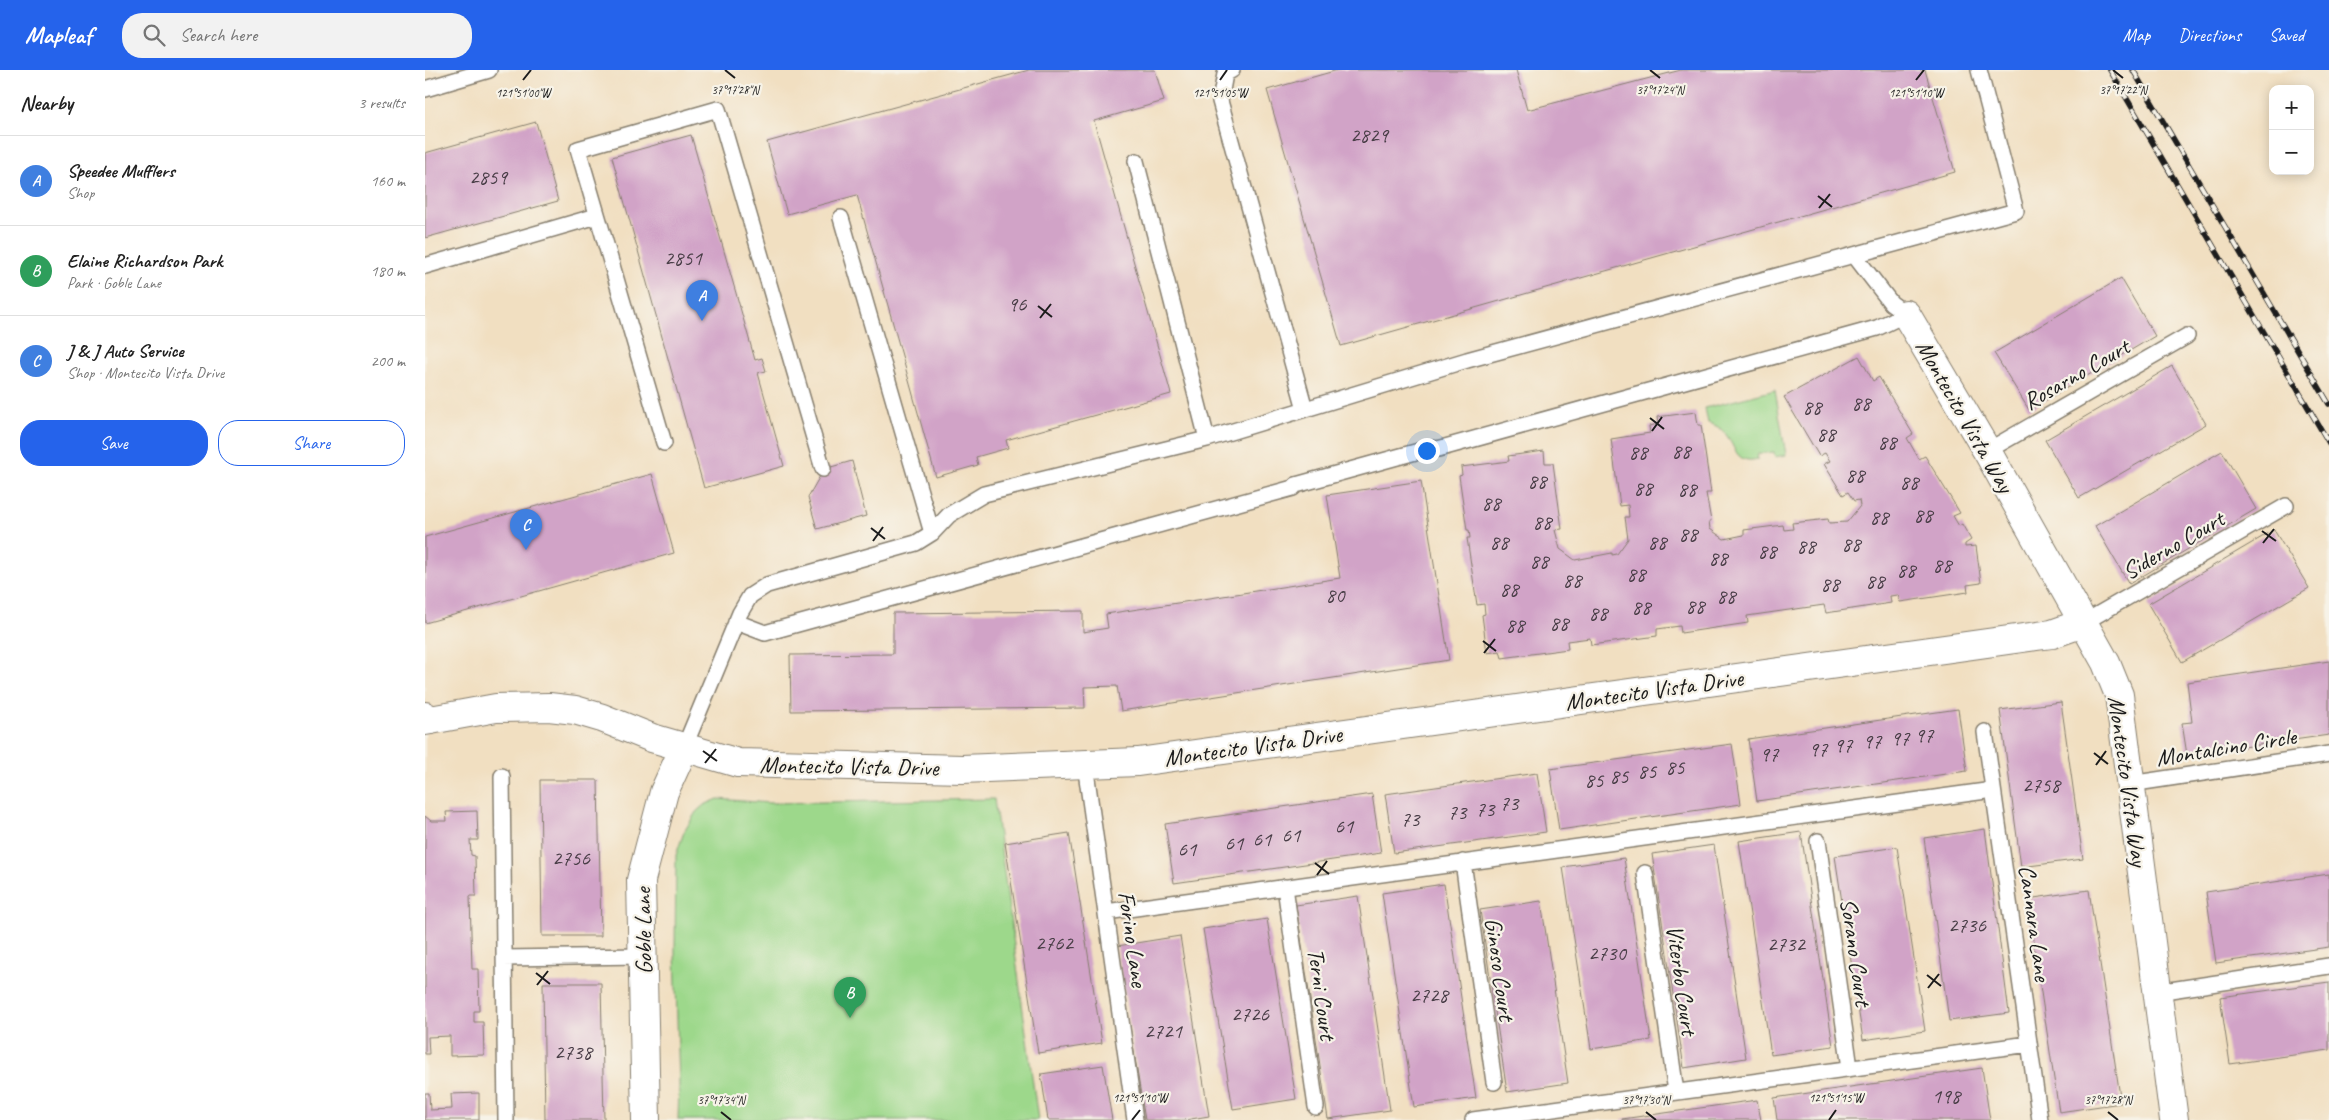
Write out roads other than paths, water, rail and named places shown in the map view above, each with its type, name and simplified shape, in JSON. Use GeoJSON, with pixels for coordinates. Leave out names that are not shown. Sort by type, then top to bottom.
{"type":"FeatureCollection","features":[{"type":"Feature","properties":{"kind":"street","name":"Montecito Vista Way"},"geometry":{"type":"LineString","coordinates":[[1906,314],[1987,451],[2106,663],[2119,695],[2174,1120]]}},
{"type":"Feature","properties":{"kind":"street","name":"Montecito Vista Drive"},"geometry":{"type":"LineString","coordinates":[[427,719],[496,708],[549,707],[575,710],[652,738],[739,763],[962,769],[1138,762],[2052,634],[2083,623]]}},
{"type":"Feature","properties":{"kind":"street","name":"Goble Lane"},"geometry":{"type":"LineString","coordinates":[[646,1120],[641,880],[665,792],[684,748]]}},
{"type":"Feature","properties":{"kind":"lane"},"geometry":{"type":"LineString","coordinates":[[425,89],[489,70]]}},
{"type":"Feature","properties":{"kind":"lane"},"geometry":{"type":"LineString","coordinates":[[1232,70],[1225,74],[1220,101],[1305,409]]}},
{"type":"Feature","properties":{"kind":"lane"},"geometry":{"type":"LineString","coordinates":[[684,748],[736,622],[750,596],[767,585],[916,543],[932,533],[949,515],[984,494],[1207,438],[1467,360],[2015,211],[1979,70]]}},
{"type":"Feature","properties":{"kind":"lane"},"geometry":{"type":"LineString","coordinates":[[664,443],[578,150],[718,109],[823,468]]}},
{"type":"Feature","properties":{"kind":"lane"},"geometry":{"type":"LineString","coordinates":[[1136,161],[1207,438]]}},
{"type":"Feature","properties":{"kind":"lane"},"geometry":{"type":"LineString","coordinates":[[425,266],[597,216]]}},
{"type":"Feature","properties":{"kind":"lane"},"geometry":{"type":"LineString","coordinates":[[841,218],[932,533]]}},
{"type":"Feature","properties":{"kind":"lane"},"geometry":{"type":"LineString","coordinates":[[736,622],[765,633],[772,632],[1293,488],[1296,485],[1334,474],[1429,448],[1438,449],[1877,328],[1906,314],[1891,303],[1854,255]]}},
{"type":"Feature","properties":{"kind":"lane","name":"Rosarno Court"},"geometry":{"type":"LineString","coordinates":[[1987,451],[2187,336]]}},
{"type":"Feature","properties":{"kind":"lane","name":"Siderno Court"},"geometry":{"type":"LineString","coordinates":[[2083,623],[2286,506]]}},
{"type":"Feature","properties":{"kind":"lane","name":"Cannara Lane"},"geometry":{"type":"LineString","coordinates":[[1985,732],[2040,1120]]}},
{"type":"Feature","properties":{"kind":"lane","name":"Montalcino Circle"},"geometry":{"type":"LineString","coordinates":[[2130,784],[2329,754]]}},
{"type":"Feature","properties":{"kind":"lane","name":"Forino Lane"},"geometry":{"type":"LineString","coordinates":[[1085,764],[1135,1120]]}},
{"type":"Feature","properties":{"kind":"lane"},"geometry":{"type":"LineString","coordinates":[[502,776],[506,1120]]}},
{"type":"Feature","properties":{"kind":"lane"},"geometry":{"type":"LineString","coordinates":[[1106,912],[1993,790]]}},
{"type":"Feature","properties":{"kind":"lane","name":"Sorano Court"},"geometry":{"type":"LineString","coordinates":[[1818,842],[1850,1068]]}},
{"type":"Feature","properties":{"kind":"lane","name":"Ginoso Court"},"geometry":{"type":"LineString","coordinates":[[1463,862],[1494,1082]]}},
{"type":"Feature","properties":{"kind":"lane","name":"Viterbo Court"},"geometry":{"type":"LineString","coordinates":[[1645,873],[1676,1092]]}},
{"type":"Feature","properties":{"kind":"lane","name":"Terni Court"},"geometry":{"type":"LineString","coordinates":[[1285,887],[1316,1107]]}},
{"type":"Feature","properties":{"kind":"lane"},"geometry":{"type":"LineString","coordinates":[[504,958],[643,956]]}},
{"type":"Feature","properties":{"kind":"lane"},"geometry":{"type":"LineString","coordinates":[[2157,992],[2329,966]]}},
{"type":"Feature","properties":{"kind":"lane"},"geometry":{"type":"LineString","coordinates":[[1473,1120],[2029,1044]]}},
{"type":"Feature","properties":{"kind":"railway"},"geometry":{"type":"LineString","coordinates":[[2110,70],[2329,443]]}},
{"type":"Feature","properties":{"kind":"railway"},"geometry":{"type":"LineString","coordinates":[[2133,70],[2329,404]]}},
{"type":"Feature","properties":{"kind":"place","name":"Speedee Mufflers"},"geometry":{"type":"Point","coordinates":[702,321]}},
{"type":"Feature","properties":{"kind":"place","name":"J & J Auto Service"},"geometry":{"type":"Point","coordinates":[526,550]}},
{"type":"Feature","properties":{"kind":"place","name":"Elaine Richardson Park"},"geometry":{"type":"Point","coordinates":[850,1018]}}]}
